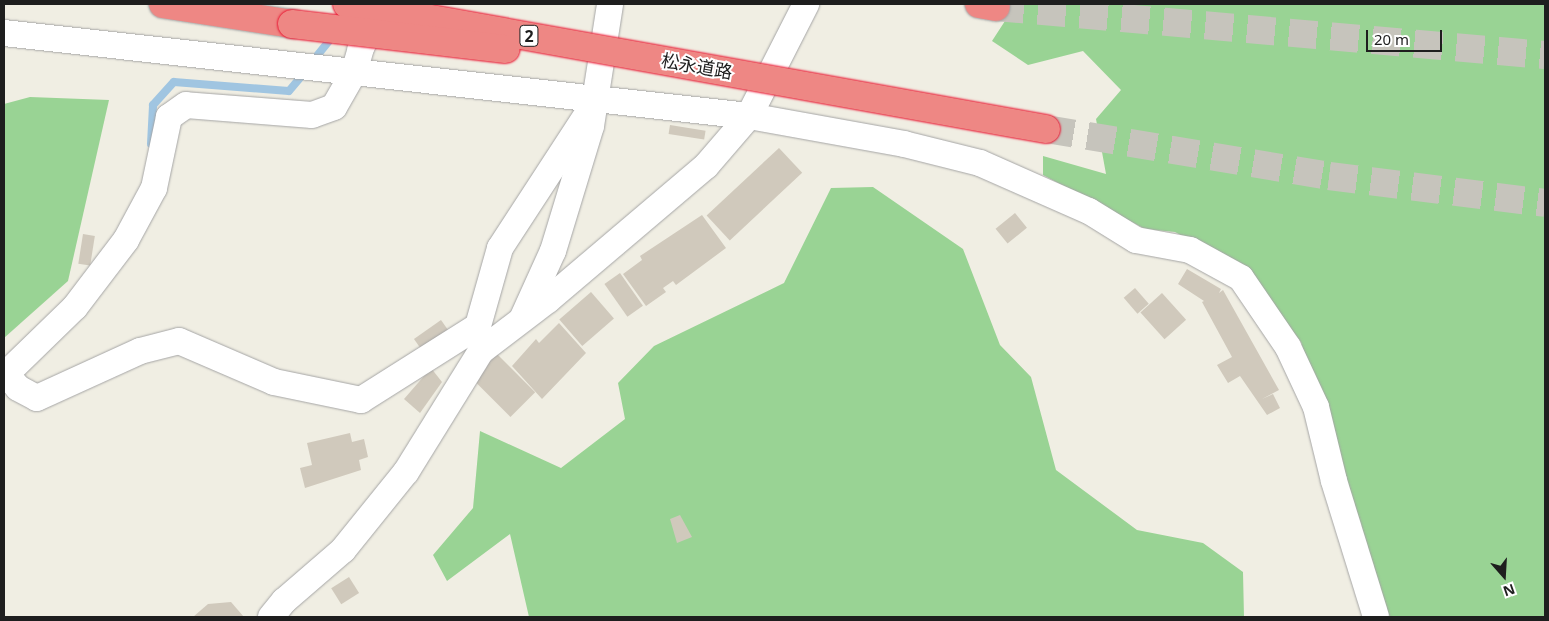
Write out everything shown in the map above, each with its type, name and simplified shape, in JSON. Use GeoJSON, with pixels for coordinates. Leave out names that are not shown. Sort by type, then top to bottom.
{"type":"FeatureCollection","features":[{"type":"Feature","properties":{"kind":"highway"},"geometry":{"type":"LineString","coordinates":[[163,4],[292,24],[471,46],[712,69]]}},
{"type":"Feature","properties":{"kind":"highway","name":"松永道路"},"geometry":{"type":"LineString","coordinates":[[347,4],[1046,129]]}},
{"type":"Feature","properties":{"kind":"street"},"geometry":{"type":"LineString","coordinates":[[385,4],[361,48],[354,72],[334,107],[312,115],[186,104],[169,117],[154,188],[126,240],[75,308],[6,374],[18,388],[38,398],[140,351],[179,341],[274,382],[362,400],[478,326],[500,248],[597,99]]}},
{"type":"Feature","properties":{"kind":"street"},"geometry":{"type":"LineString","coordinates":[[523,317],[553,251],[597,99],[610,4]]}},
{"type":"Feature","properties":{"kind":"street"},"geometry":{"type":"LineString","coordinates":[[271,617],[284,601],[344,550],[406,472],[482,351],[523,317],[548,300],[706,166],[749,116],[806,4]]}},
{"type":"Feature","properties":{"kind":"street"},"geometry":{"type":"LineString","coordinates":[[4,33],[749,116],[904,144],[980,163],[1089,211],[1136,240],[1190,250],[1241,278],[1288,347],[1316,407],[1334,481],[1376,617]]}},
{"type":"Feature","properties":{"kind":"green space"},"geometry":{"type":"Polygon","coordinates":[[[1016,4],[1545,4],[1545,617],[1379,617],[1301,342],[1259,287],[1231,262],[1175,232],[1145,229],[1043,175],[1043,156],[1106,174],[1096,119],[1121,90],[1083,51],[1028,65],[992,41],[1016,4]]]}},
{"type":"Feature","properties":{"kind":"green space"},"geometry":{"type":"Polygon","coordinates":[[[30,97],[109,100],[68,281],[4,338],[4,104],[30,97]]]}},
{"type":"Feature","properties":{"kind":"green space"},"geometry":{"type":"Polygon","coordinates":[[[873,187],[963,249],[1000,345],[1031,377],[1056,470],[1137,530],[1203,543],[1243,572],[1244,617],[529,617],[510,534],[447,581],[433,555],[473,508],[480,431],[561,468],[625,419],[618,383],[654,346],[784,283],[831,188],[873,187]]]}},
{"type":"Feature","properties":{"kind":"building"},"geometry":{"type":"Polygon","coordinates":[[[670,125],[706,131],[704,140],[669,134],[670,125]]]}},
{"type":"Feature","properties":{"kind":"building"},"geometry":{"type":"Polygon","coordinates":[[[779,148],[802,173],[730,240],[707,216],[779,148]]]}},
{"type":"Feature","properties":{"kind":"building"},"geometry":{"type":"Polygon","coordinates":[[[1015,213],[1027,228],[1008,243],[996,229],[1015,213]]]}},
{"type":"Feature","properties":{"kind":"building"},"geometry":{"type":"Polygon","coordinates":[[[702,215],[726,248],[676,285],[673,281],[663,288],[666,292],[646,306],[623,274],[642,260],[640,256],[702,215]]]}},
{"type":"Feature","properties":{"kind":"building"},"geometry":{"type":"Polygon","coordinates":[[[83,234],[95,236],[90,266],[78,264],[83,234]]]}},
{"type":"Feature","properties":{"kind":"building"},"geometry":{"type":"Polygon","coordinates":[[[1187,269],[1221,289],[1219,293],[1223,290],[1279,390],[1262,399],[1273,394],[1280,408],[1267,415],[1240,376],[1228,383],[1217,365],[1232,357],[1202,302],[1204,301],[1178,284],[1187,269]]]}},
{"type":"Feature","properties":{"kind":"building"},"geometry":{"type":"Polygon","coordinates":[[[620,273],[643,306],[627,317],[604,284],[620,273]]]}},
{"type":"Feature","properties":{"kind":"building"},"geometry":{"type":"Polygon","coordinates":[[[1135,288],[1149,304],[1137,314],[1124,298],[1135,288]]]}},
{"type":"Feature","properties":{"kind":"building"},"geometry":{"type":"Polygon","coordinates":[[[591,292],[614,318],[582,346],[559,320],[591,292]]]}},
{"type":"Feature","properties":{"kind":"building"},"geometry":{"type":"Polygon","coordinates":[[[1162,293],[1186,320],[1165,339],[1140,312],[1162,293]]]}},
{"type":"Feature","properties":{"kind":"building"},"geometry":{"type":"Polygon","coordinates":[[[441,320],[450,333],[423,352],[414,339],[441,320]]]}},
{"type":"Feature","properties":{"kind":"building"},"geometry":{"type":"Polygon","coordinates":[[[559,323],[586,353],[542,399],[512,366],[536,339],[539,343],[559,323]]]}},
{"type":"Feature","properties":{"kind":"building"},"geometry":{"type":"Polygon","coordinates":[[[497,354],[535,392],[510,417],[472,379],[497,354]]]}},
{"type":"Feature","properties":{"kind":"building"},"geometry":{"type":"Polygon","coordinates":[[[431,368],[442,382],[420,413],[404,399],[431,368]]]}},
{"type":"Feature","properties":{"kind":"building"},"geometry":{"type":"Polygon","coordinates":[[[350,433],[352,442],[364,439],[368,457],[359,460],[361,470],[305,488],[300,468],[312,465],[307,443],[350,433]]]}},
{"type":"Feature","properties":{"kind":"building"},"geometry":{"type":"Polygon","coordinates":[[[680,515],[692,537],[677,543],[670,519],[680,515]]]}},
{"type":"Feature","properties":{"kind":"building"},"geometry":{"type":"Polygon","coordinates":[[[349,577],[359,593],[341,604],[331,588],[349,577]]]}},
{"type":"Feature","properties":{"kind":"building"},"geometry":{"type":"Polygon","coordinates":[[[231,602],[244,617],[193,617],[208,604],[231,602]]]}},
{"type":"Feature","properties":{"kind":"waterway"},"geometry":{"type":"LineString","coordinates":[[312,62],[333,36]]}},
{"type":"Feature","properties":{"kind":"waterway"},"geometry":{"type":"LineString","coordinates":[[151,144],[153,105],[174,82],[289,91],[304,73]]}},
{"type":"Feature","properties":{"kind":"tunnel"},"geometry":{"type":"LineString","coordinates":[[996,7],[1545,55]]}},
{"type":"Feature","properties":{"kind":"tunnel"},"geometry":{"type":"LineString","coordinates":[[1046,129],[1329,176],[1545,203]]}}]}
